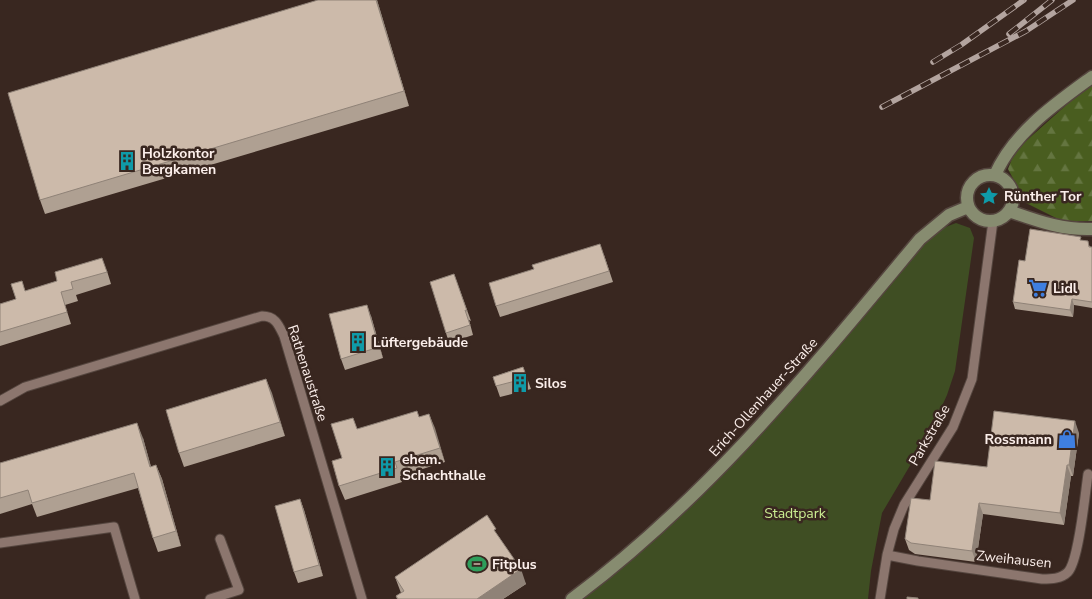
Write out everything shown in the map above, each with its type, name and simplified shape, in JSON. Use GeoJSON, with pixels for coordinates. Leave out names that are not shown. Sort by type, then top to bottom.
{"type":"FeatureCollection","features":[{"type":"Feature","properties":{"kind":"street"},"geometry":{"type":"LineString","coordinates":[[996,175],[1005,156],[1016,140],[1031,125],[1092,77]]}},
{"type":"Feature","properties":{"kind":"street"},"geometry":{"type":"LineString","coordinates":[[996,175],[1004,179],[1010,186],[1013,194],[1013,203],[1009,211],[1002,218],[984,221],[977,218],[968,207],[966,199],[967,190],[978,177],[996,175]]}},
{"type":"Feature","properties":{"kind":"street","name":"Erich-Ollenhauer-Straße"},"geometry":{"type":"LineString","coordinates":[[572,599],[638,546],[750,437],[920,239],[949,215],[968,207]]}},
{"type":"Feature","properties":{"kind":"street"},"geometry":{"type":"LineString","coordinates":[[1009,211],[1054,227],[1092,229]]}},
{"type":"Feature","properties":{"kind":"street","name":"Parkstraße"},"geometry":{"type":"LineString","coordinates":[[880,599],[887,554],[894,529],[904,505],[953,427],[972,380],[993,221]]}},
{"type":"Feature","properties":{"kind":"street","name":"Rathenaustraße"},"geometry":{"type":"LineString","coordinates":[[0,401],[24,387],[262,316],[271,317],[278,324],[284,336],[362,599]]}},
{"type":"Feature","properties":{"kind":"street","name":"Zweihausen"},"geometry":{"type":"LineString","coordinates":[[887,554],[918,561],[1042,579],[1064,576],[1069,571],[1076,554],[1088,474]]}},
{"type":"Feature","properties":{"kind":"street"},"geometry":{"type":"LineString","coordinates":[[0,543],[114,527],[135,599]]}},
{"type":"Feature","properties":{"kind":"street"},"geometry":{"type":"LineString","coordinates":[[210,599],[239,590],[220,539]]}},
{"type":"Feature","properties":{"kind":"green space"},"geometry":{"type":"Polygon","coordinates":[[[1092,82],[1092,221],[1062,221],[1026,203],[1008,169],[1015,151],[1092,82]]]}},
{"type":"Feature","properties":{"kind":"green space","name":"Stadtpark"},"geometry":{"type":"Polygon","coordinates":[[[956,223],[970,228],[974,238],[955,371],[947,395],[931,430],[882,513],[871,571],[868,599],[575,599],[666,522],[925,240],[943,228],[956,223]]]}},
{"type":"Feature","properties":{"kind":"building","name":"Holzkontor Bergkamen"},"geometry":{"type":"Polygon","coordinates":[[[318,0],[376,0],[404,91],[40,200],[8,93],[318,0]]]}},
{"type":"Feature","properties":{"kind":"building"},"geometry":{"type":"Polygon","coordinates":[[[1030,229],[1081,237],[1080,240],[1088,241],[1089,247],[1092,247],[1092,302],[1072,299],[1070,310],[1013,302],[1019,260],[1025,261],[1030,229]]]}},
{"type":"Feature","properties":{"kind":"building"},"geometry":{"type":"Polygon","coordinates":[[[600,244],[609,271],[496,306],[489,283],[534,269],[532,265],[600,244]]]}},
{"type":"Feature","properties":{"kind":"building"},"geometry":{"type":"Polygon","coordinates":[[[102,258],[107,272],[71,282],[73,289],[61,292],[67,312],[0,332],[0,304],[16,299],[11,284],[22,281],[25,291],[57,281],[55,272],[102,258]]]}},
{"type":"Feature","properties":{"kind":"building"},"geometry":{"type":"Polygon","coordinates":[[[454,274],[470,325],[446,333],[430,282],[454,274]]]}},
{"type":"Feature","properties":{"kind":"building","name":"Lüftergebäude"},"geometry":{"type":"Polygon","coordinates":[[[367,305],[379,347],[341,359],[329,314],[367,305]]]}},
{"type":"Feature","properties":{"kind":"building"},"geometry":{"type":"Polygon","coordinates":[[[523,367],[527,378],[496,386],[493,377],[523,367]]]}},
{"type":"Feature","properties":{"kind":"building"},"geometry":{"type":"Polygon","coordinates":[[[266,379],[280,422],[179,453],[166,410],[266,379]]]}},
{"type":"Feature","properties":{"kind":"building","name":"ehem. Schachthalle"},"geometry":{"type":"Polygon","coordinates":[[[417,411],[419,417],[429,414],[440,448],[395,462],[397,468],[339,486],[332,461],[342,458],[331,424],[353,418],[357,429],[417,411]]]}},
{"type":"Feature","properties":{"kind":"building"},"geometry":{"type":"Polygon","coordinates":[[[994,411],[1075,421],[1060,513],[979,503],[972,551],[911,543],[905,539],[911,498],[930,500],[935,461],[987,467],[994,411]]]}},
{"type":"Feature","properties":{"kind":"building"},"geometry":{"type":"Polygon","coordinates":[[[137,423],[150,467],[156,465],[176,531],[153,538],[134,473],[32,503],[28,490],[0,498],[0,463],[137,423]]]}},
{"type":"Feature","properties":{"kind":"building"},"geometry":{"type":"Polygon","coordinates":[[[300,499],[319,565],[294,572],[275,506],[300,499]]]}},
{"type":"Feature","properties":{"kind":"building","name":"Fitplus"},"geometry":{"type":"Polygon","coordinates":[[[487,515],[496,529],[494,530],[521,569],[477,599],[398,599],[396,596],[404,591],[395,577],[487,515]]]}},
{"type":"Feature","properties":{"kind":"building"},"geometry":{"type":"Polygon","coordinates":[[[907,597],[918,598],[918,599],[907,599],[907,597]]]}},
{"type":"Feature","properties":{"kind":"railway"},"geometry":{"type":"LineString","coordinates":[[933,62],[961,45],[1024,0]]}},
{"type":"Feature","properties":{"kind":"railway"},"geometry":{"type":"LineString","coordinates":[[1009,34],[1052,0]]}},
{"type":"Feature","properties":{"kind":"railway"},"geometry":{"type":"LineString","coordinates":[[882,107],[1026,31],[1073,0]]}},
{"type":"Feature","properties":{"kind":"place","name":"Holzkontor Bergkamen"},"geometry":{"type":"Point","coordinates":[127,161]}},
{"type":"Feature","properties":{"kind":"place","name":"Rünther Tor"},"geometry":{"type":"Point","coordinates":[989,196]}},
{"type":"Feature","properties":{"kind":"place","name":"Lidl"},"geometry":{"type":"Point","coordinates":[1038,288]}},
{"type":"Feature","properties":{"kind":"place","name":"Lüftergebäude"},"geometry":{"type":"Point","coordinates":[358,342]}},
{"type":"Feature","properties":{"kind":"place","name":"Silos"},"geometry":{"type":"Point","coordinates":[520,383]}},
{"type":"Feature","properties":{"kind":"place","name":"Rossmann"},"geometry":{"type":"Point","coordinates":[1067,439]}},
{"type":"Feature","properties":{"kind":"place","name":"ehem. Schachthalle"},"geometry":{"type":"Point","coordinates":[387,467]}},
{"type":"Feature","properties":{"kind":"place","name":"Fitplus"},"geometry":{"type":"Point","coordinates":[477,564]}}]}
